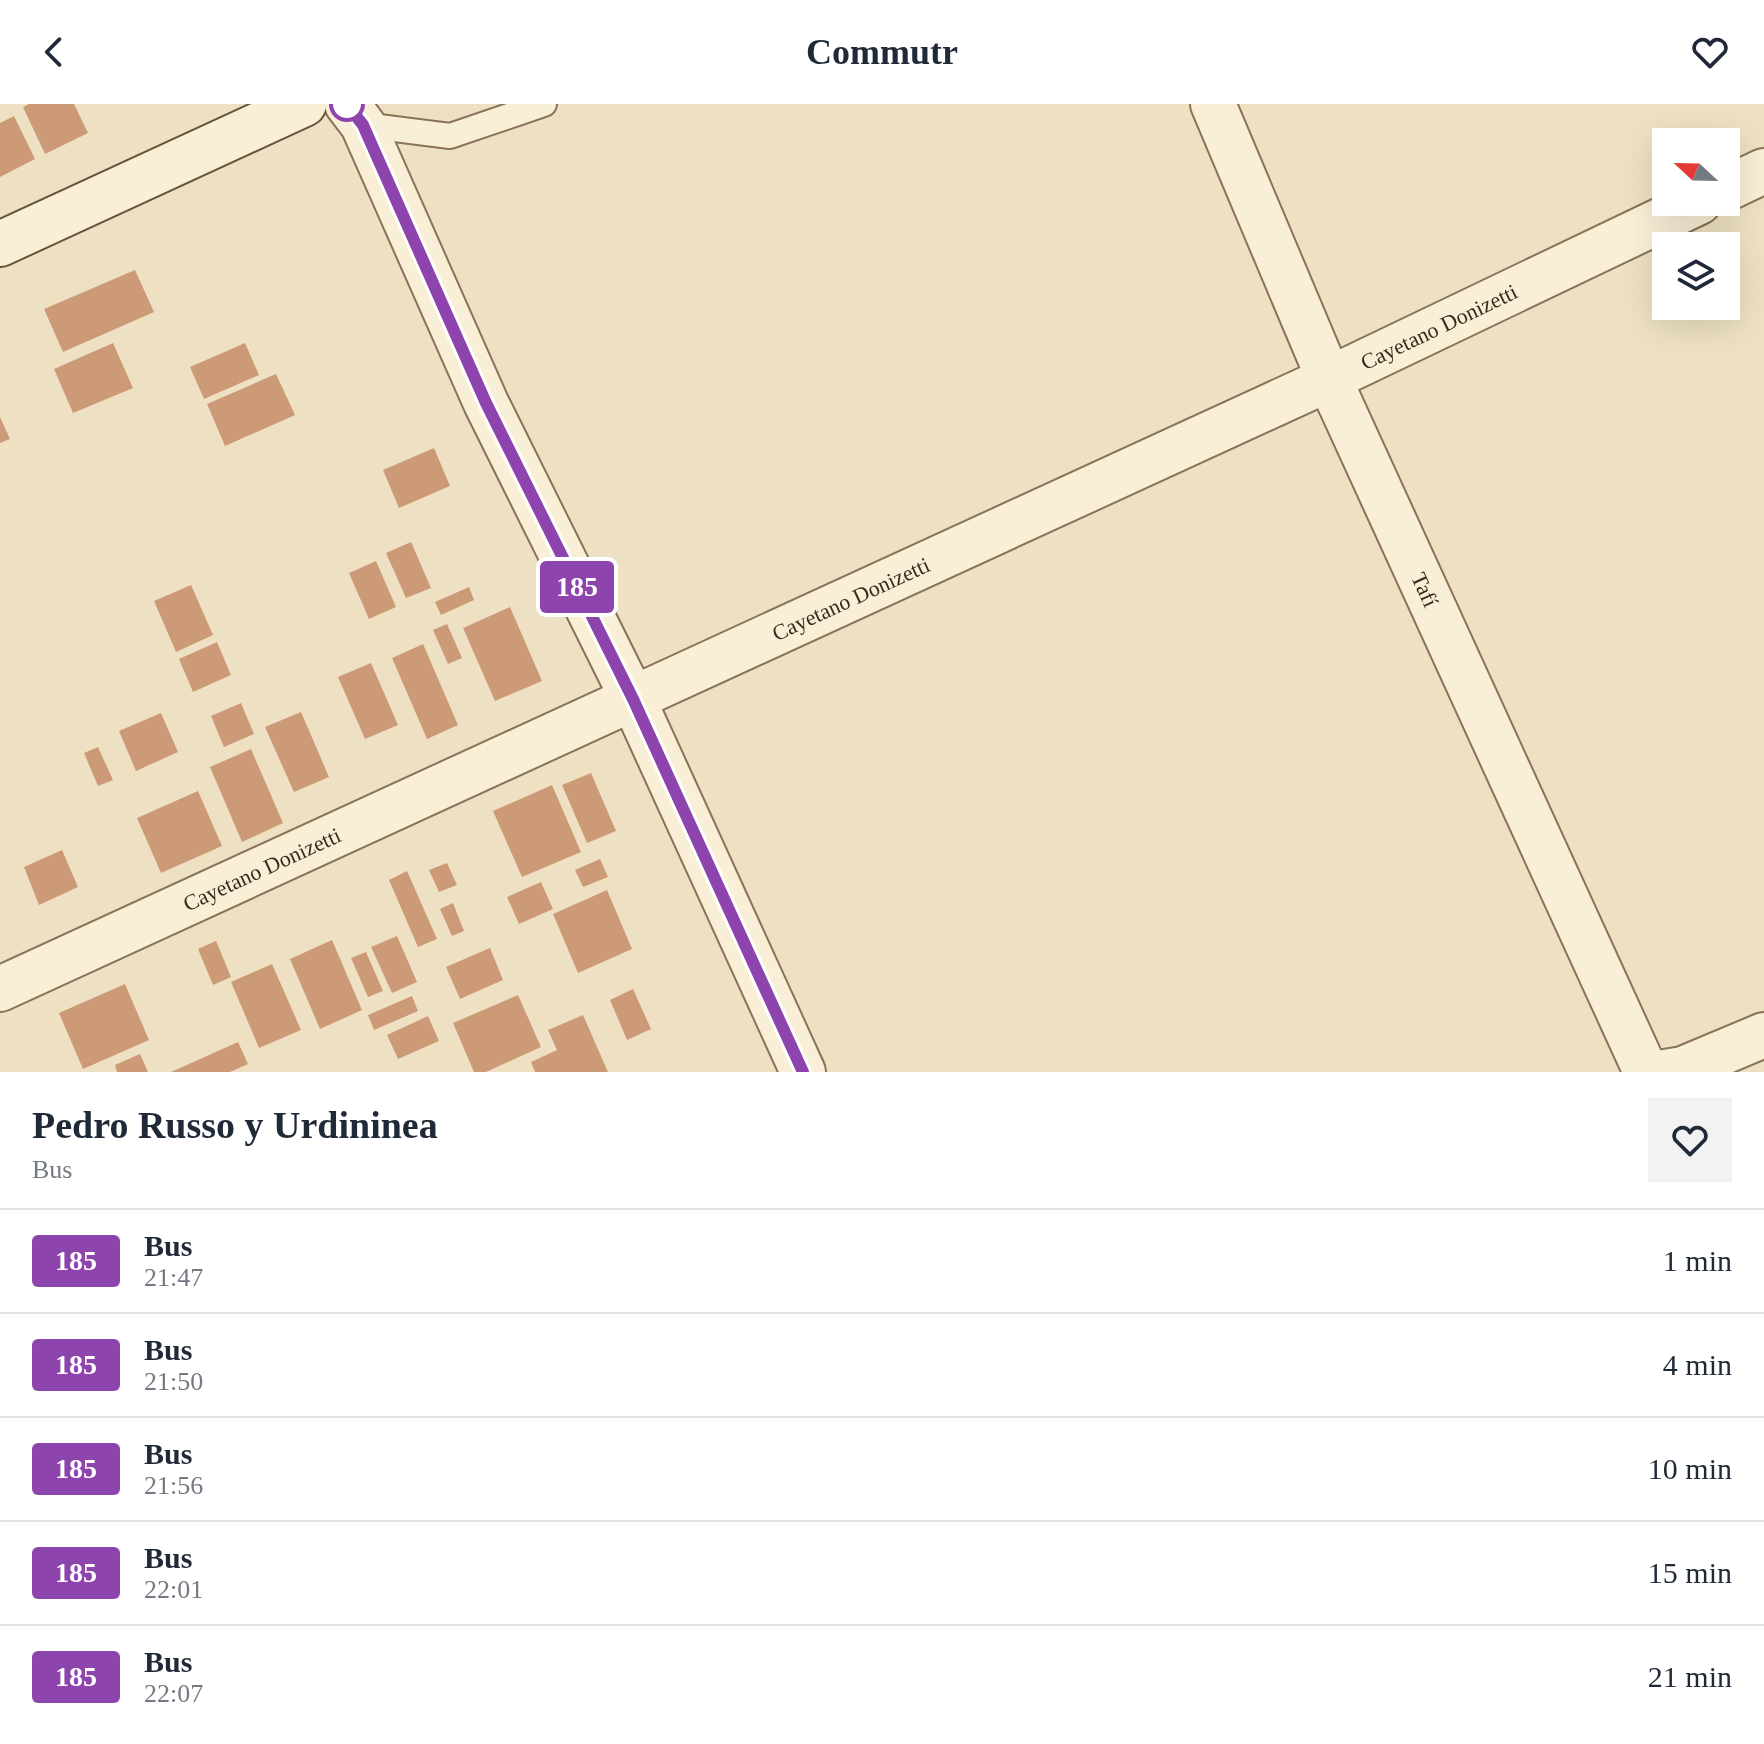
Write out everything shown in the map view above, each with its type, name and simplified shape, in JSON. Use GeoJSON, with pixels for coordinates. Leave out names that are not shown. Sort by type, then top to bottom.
{"type":"FeatureCollection","features":[{"type":"Feature","properties":{"kind":"street"},"geometry":{"type":"LineString","coordinates":[[0,244],[254,114],[304,104]]}},
{"type":"Feature","properties":{"kind":"street","name":"Tafí"},"geometry":{"type":"LineString","coordinates":[[1213,104],[1329,379],[1646,1072]]}},
{"type":"Feature","properties":{"kind":"street"},"geometry":{"type":"LineString","coordinates":[[355,115],[486,403],[633,699],[803,1072]]}},
{"type":"Feature","properties":{"kind":"street"},"geometry":{"type":"LineString","coordinates":[[1740,182],[1764,171]]}},
{"type":"Feature","properties":{"kind":"street","name":"Cayetano Donizetti"},"geometry":{"type":"LineString","coordinates":[[0,989],[1329,379],[1670,216]]}},
{"type":"Feature","properties":{"kind":"street"},"geometry":{"type":"LineString","coordinates":[[1665,1072],[1683,1069],[1764,1035]]}},
{"type":"Feature","properties":{"kind":"lane"},"geometry":{"type":"LineString","coordinates":[[355,115],[450,136],[544,104]]}},
{"type":"Feature","properties":{"kind":"building"},"geometry":{"type":"Polygon","coordinates":[[[29,104],[74,104],[88,133],[45,154],[23,107],[29,104]]]}},
{"type":"Feature","properties":{"kind":"building"},"geometry":{"type":"Polygon","coordinates":[[[14,116],[35,159],[0,177],[0,123],[14,116]]]}},
{"type":"Feature","properties":{"kind":"building"},"geometry":{"type":"Polygon","coordinates":[[[135,270],[154,312],[63,352],[44,309],[135,270]]]}},
{"type":"Feature","properties":{"kind":"building"},"geometry":{"type":"Polygon","coordinates":[[[113,343],[133,388],[73,413],[54,369],[113,343]]]}},
{"type":"Feature","properties":{"kind":"building"},"geometry":{"type":"Polygon","coordinates":[[[245,343],[259,375],[204,399],[190,367],[245,343]]]}},
{"type":"Feature","properties":{"kind":"building"},"geometry":{"type":"Polygon","coordinates":[[[276,374],[295,415],[225,446],[207,404],[276,374]]]}},
{"type":"Feature","properties":{"kind":"building"},"geometry":{"type":"Polygon","coordinates":[[[0,417],[10,439],[0,443],[0,417]]]}},
{"type":"Feature","properties":{"kind":"building"},"geometry":{"type":"Polygon","coordinates":[[[434,448],[450,486],[399,508],[383,470],[434,448]]]}},
{"type":"Feature","properties":{"kind":"building"},"geometry":{"type":"Polygon","coordinates":[[[411,542],[431,588],[406,598],[386,553],[411,542]]]}},
{"type":"Feature","properties":{"kind":"building"},"geometry":{"type":"Polygon","coordinates":[[[376,561],[396,607],[369,619],[349,573],[376,561]]]}},
{"type":"Feature","properties":{"kind":"building"},"geometry":{"type":"Polygon","coordinates":[[[191,585],[213,635],[176,652],[154,601],[191,585]]]}},
{"type":"Feature","properties":{"kind":"building"},"geometry":{"type":"Polygon","coordinates":[[[469,587],[474,600],[441,615],[435,602],[469,587]]]}},
{"type":"Feature","properties":{"kind":"building"},"geometry":{"type":"Polygon","coordinates":[[[510,607],[542,681],[495,701],[463,628],[510,607]]]}},
{"type":"Feature","properties":{"kind":"building"},"geometry":{"type":"Polygon","coordinates":[[[447,624],[462,658],[448,664],[433,630],[447,624]]]}},
{"type":"Feature","properties":{"kind":"building"},"geometry":{"type":"Polygon","coordinates":[[[217,642],[231,675],[193,692],[179,659],[217,642]]]}},
{"type":"Feature","properties":{"kind":"building"},"geometry":{"type":"Polygon","coordinates":[[[423,644],[458,725],[427,739],[392,658],[423,644]]]}},
{"type":"Feature","properties":{"kind":"building"},"geometry":{"type":"Polygon","coordinates":[[[371,663],[398,725],[365,739],[338,677],[371,663]]]}},
{"type":"Feature","properties":{"kind":"building"},"geometry":{"type":"Polygon","coordinates":[[[241,703],[254,734],[224,747],[211,716],[241,703]]]}},
{"type":"Feature","properties":{"kind":"building"},"geometry":{"type":"Polygon","coordinates":[[[301,712],[329,777],[294,792],[265,727],[301,712]]]}},
{"type":"Feature","properties":{"kind":"building"},"geometry":{"type":"Polygon","coordinates":[[[161,713],[178,752],[136,771],[119,731],[161,713]]]}},
{"type":"Feature","properties":{"kind":"building"},"geometry":{"type":"Polygon","coordinates":[[[98,747],[113,780],[98,786],[84,753],[98,747]]]}},
{"type":"Feature","properties":{"kind":"building"},"geometry":{"type":"Polygon","coordinates":[[[251,749],[283,823],[242,842],[210,767],[251,749]]]}},
{"type":"Feature","properties":{"kind":"building"},"geometry":{"type":"Polygon","coordinates":[[[591,773],[616,831],[587,843],[562,785],[591,773]]]}},
{"type":"Feature","properties":{"kind":"building"},"geometry":{"type":"Polygon","coordinates":[[[552,785],[581,852],[522,877],[493,811],[552,785]]]}},
{"type":"Feature","properties":{"kind":"building"},"geometry":{"type":"Polygon","coordinates":[[[198,791],[222,846],[161,873],[137,818],[198,791]]]}},
{"type":"Feature","properties":{"kind":"building"},"geometry":{"type":"Polygon","coordinates":[[[62,850],[78,887],[39,905],[24,867],[62,850]]]}},
{"type":"Feature","properties":{"kind":"building"},"geometry":{"type":"Polygon","coordinates":[[[600,859],[608,877],[583,887],[575,870],[600,859]]]}},
{"type":"Feature","properties":{"kind":"building"},"geometry":{"type":"Polygon","coordinates":[[[447,863],[457,885],[439,892],[429,870],[447,863]]]}},
{"type":"Feature","properties":{"kind":"building"},"geometry":{"type":"Polygon","coordinates":[[[407,871],[437,939],[418,947],[389,880],[407,871]]]}},
{"type":"Feature","properties":{"kind":"building"},"geometry":{"type":"Polygon","coordinates":[[[541,882],[553,909],[519,924],[507,897],[541,882]]]}},
{"type":"Feature","properties":{"kind":"building"},"geometry":{"type":"Polygon","coordinates":[[[607,890],[632,949],[578,973],[553,914],[607,890]]]}},
{"type":"Feature","properties":{"kind":"building"},"geometry":{"type":"Polygon","coordinates":[[[453,903],[464,931],[452,936],[440,909],[453,903]]]}},
{"type":"Feature","properties":{"kind":"building"},"geometry":{"type":"Polygon","coordinates":[[[397,936],[417,982],[392,993],[371,947],[397,936]]]}},
{"type":"Feature","properties":{"kind":"building"},"geometry":{"type":"Polygon","coordinates":[[[332,940],[362,1010],[320,1029],[290,959],[332,940]]]}},
{"type":"Feature","properties":{"kind":"building"},"geometry":{"type":"Polygon","coordinates":[[[216,941],[231,977],[213,985],[198,949],[216,941]]]}},
{"type":"Feature","properties":{"kind":"building"},"geometry":{"type":"Polygon","coordinates":[[[490,948],[503,980],[460,999],[446,967],[490,948]]]}},
{"type":"Feature","properties":{"kind":"building"},"geometry":{"type":"Polygon","coordinates":[[[366,952],[383,991],[368,997],[351,958],[366,952]]]}},
{"type":"Feature","properties":{"kind":"building"},"geometry":{"type":"Polygon","coordinates":[[[272,964],[301,1030],[259,1048],[231,982],[272,964]]]}},
{"type":"Feature","properties":{"kind":"building"},"geometry":{"type":"Polygon","coordinates":[[[125,984],[149,1040],[83,1069],[59,1013],[125,984]]]}},
{"type":"Feature","properties":{"kind":"building"},"geometry":{"type":"Polygon","coordinates":[[[633,989],[651,1029],[627,1040],[610,1000],[633,989]]]}},
{"type":"Feature","properties":{"kind":"building"},"geometry":{"type":"Polygon","coordinates":[[[518,995],[541,1047],[486,1072],[474,1072],[453,1023],[518,995]]]}},
{"type":"Feature","properties":{"kind":"building"},"geometry":{"type":"Polygon","coordinates":[[[412,996],[418,1011],[374,1030],[368,1015],[412,996]]]}},
{"type":"Feature","properties":{"kind":"building"},"geometry":{"type":"Polygon","coordinates":[[[583,1015],[608,1072],[535,1072],[531,1062],[557,1050],[548,1030],[583,1015]]]}},
{"type":"Feature","properties":{"kind":"building"},"geometry":{"type":"Polygon","coordinates":[[[428,1016],[439,1041],[398,1059],[387,1035],[428,1016]]]}},
{"type":"Feature","properties":{"kind":"building"},"geometry":{"type":"Polygon","coordinates":[[[238,1042],[248,1064],[230,1072],[171,1072],[238,1042]]]}},
{"type":"Feature","properties":{"kind":"building"},"geometry":{"type":"Polygon","coordinates":[[[140,1054],[148,1072],[117,1072],[115,1065],[140,1054]]]}},
{"type":"Feature","properties":{"kind":"bus line","name":"185"},"geometry":{"type":"LineString","coordinates":[[347,104],[363,125],[486,403],[633,699],[803,1072]]}}]}
